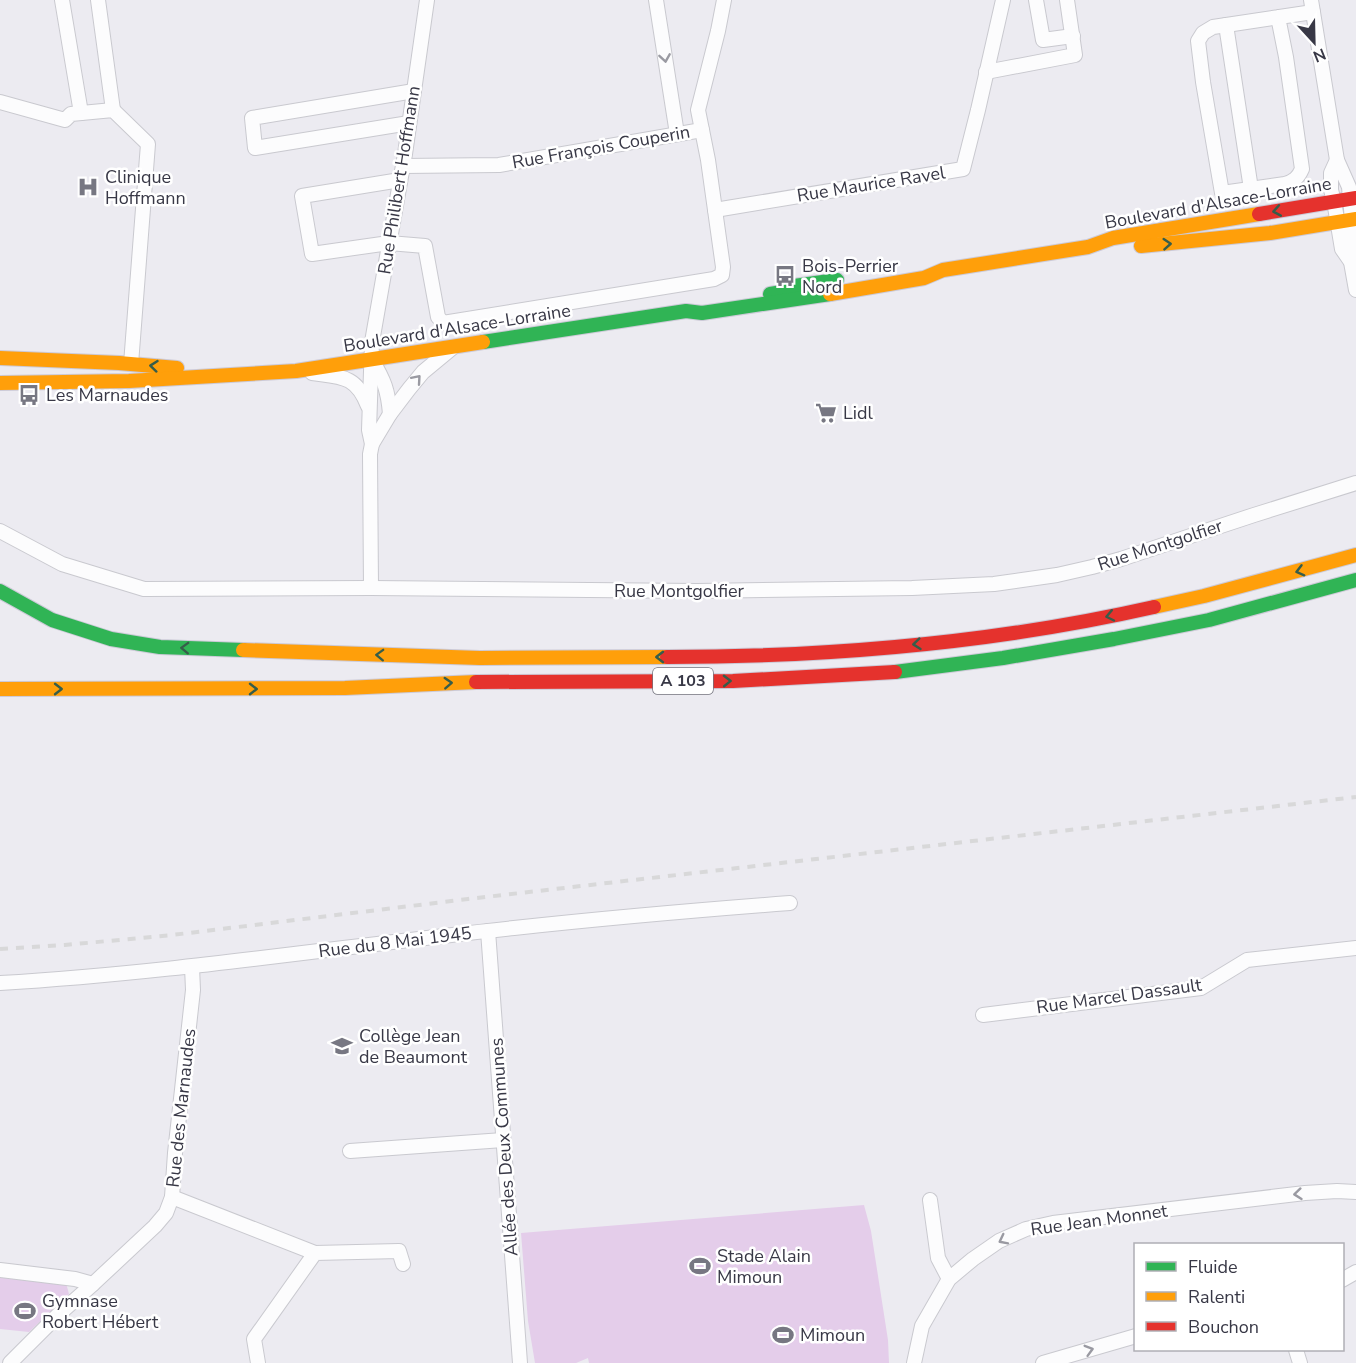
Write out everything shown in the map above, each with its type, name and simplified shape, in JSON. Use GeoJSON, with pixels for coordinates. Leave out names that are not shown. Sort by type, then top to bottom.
{"type":"FeatureCollection","features":[{"type":"Feature","properties":{"kind":"main road","name":"Boulevard d'Alsace-Lorraine"},"geometry":{"type":"LineString","coordinates":[[1088,247],[1113,238],[1353,198]]}},
{"type":"Feature","properties":{"kind":"main road","name":"Boulevard d'Alsace-Lorraine"},"geometry":{"type":"LineString","coordinates":[[0,383],[129,381],[296,371],[686,311],[702,313],[804,299],[924,278],[939,271],[1088,247],[1189,242],[1308,228],[1348,220]]}},
{"type":"Feature","properties":{"kind":"main road","name":"Boulevard d'Alsace-Lorraine"},"geometry":{"type":"LineString","coordinates":[[686,311],[699,304],[788,291],[794,286],[923,267],[939,271]]}},
{"type":"Feature","properties":{"kind":"main road"},"geometry":{"type":"LineString","coordinates":[[804,299],[813,289],[880,279],[886,273]]}},
{"type":"Feature","properties":{"kind":"main road","name":"Boulevard d'Alsace-Lorraine"},"geometry":{"type":"LineString","coordinates":[[0,358],[131,364],[233,374]]}},
{"type":"Feature","properties":{"kind":"main road","name":"A 103"},"geometry":{"type":"LineString","coordinates":[[0,591],[52,620],[111,639],[160,647],[480,658],[735,657],[892,647],[999,635],[1105,618],[1193,598],[1356,555]]}},
{"type":"Feature","properties":{"kind":"main road","name":"A 103"},"geometry":{"type":"LineString","coordinates":[[0,689],[333,688],[462,682],[733,681],[885,673],[1003,658],[1114,639],[1209,620],[1356,580]]}},
{"type":"Feature","properties":{"kind":"street"},"geometry":{"type":"LineString","coordinates":[[62,0],[81,113]]}},
{"type":"Feature","properties":{"kind":"street"},"geometry":{"type":"LineString","coordinates":[[98,0],[112,110],[148,144],[131,364]]}},
{"type":"Feature","properties":{"kind":"street","name":"Rue Philibert Hoffmann"},"geometry":{"type":"LineString","coordinates":[[372,444],[369,430],[369,408],[372,342],[403,166],[427,0]]}},
{"type":"Feature","properties":{"kind":"street"},"geometry":{"type":"LineString","coordinates":[[656,0],[677,134]]}},
{"type":"Feature","properties":{"kind":"street","name":"Rue François Couperin"},"geometry":{"type":"LineString","coordinates":[[403,166],[500,165],[702,130],[698,110],[724,0]]}},
{"type":"Feature","properties":{"kind":"street","name":"Rue Maurice Ravel"},"geometry":{"type":"LineString","coordinates":[[715,210],[963,168],[1003,0]]}},
{"type":"Feature","properties":{"kind":"street"},"geometry":{"type":"LineString","coordinates":[[1036,0],[1043,40],[1073,36]]}},
{"type":"Feature","properties":{"kind":"street"},"geometry":{"type":"LineString","coordinates":[[987,72],[1075,55],[1067,0]]}},
{"type":"Feature","properties":{"kind":"street"},"geometry":{"type":"LineString","coordinates":[[1278,17],[1302,169],[1299,177],[1292,182],[1222,193],[1198,41],[1203,33],[1213,27],[1278,17],[1312,6],[1337,160],[1353,198],[1342,249],[1354,255],[1356,290]]}},
{"type":"Feature","properties":{"kind":"street"},"geometry":{"type":"LineString","coordinates":[[1226,25],[1251,189]]}},
{"type":"Feature","properties":{"kind":"street"},"geometry":{"type":"LineString","coordinates":[[409,123],[255,148],[252,118],[414,91]]}},
{"type":"Feature","properties":{"kind":"street"},"geometry":{"type":"LineString","coordinates":[[0,102],[64,120],[71,114],[112,110]]}},
{"type":"Feature","properties":{"kind":"street"},"geometry":{"type":"LineString","coordinates":[[400,180],[302,196],[312,254],[389,243],[425,246],[438,317],[443,323],[714,279],[722,275],[723,267],[702,130]]}},
{"type":"Feature","properties":{"kind":"street"},"geometry":{"type":"LineString","coordinates":[[1337,160],[1330,182],[1331,190],[1334,201],[1348,220]]}},
{"type":"Feature","properties":{"kind":"street","name":"Rue Philibert Hoffmann"},"geometry":{"type":"LineString","coordinates":[[371,588],[370,454],[372,444],[390,414],[419,377],[454,347]]}},
{"type":"Feature","properties":{"kind":"street"},"geometry":{"type":"LineString","coordinates":[[372,360],[389,396],[390,414]]}},
{"type":"Feature","properties":{"kind":"street","name":"Rue Philibert Hoffmann"},"geometry":{"type":"LineString","coordinates":[[296,371],[337,376],[352,381],[363,394],[369,408]]}},
{"type":"Feature","properties":{"kind":"street","name":"Rue Montgolfier"},"geometry":{"type":"LineString","coordinates":[[0,531],[62,564],[144,589],[371,588],[697,591],[912,588],[994,584],[1057,574],[1121,559],[1356,483]]}},
{"type":"Feature","properties":{"kind":"street","name":"Rue du 8 Mai 1945"},"geometry":{"type":"LineString","coordinates":[[0,983],[192,967],[488,931],[790,903]]}},
{"type":"Feature","properties":{"kind":"street","name":"Allée des Deux Communes"},"geometry":{"type":"LineString","coordinates":[[488,931],[520,1363]]}},
{"type":"Feature","properties":{"kind":"street","name":"Rue Marcel Dassault"},"geometry":{"type":"LineString","coordinates":[[982,1015],[1201,988],[1247,960],[1356,948]]}},
{"type":"Feature","properties":{"kind":"street","name":"Rue des Marnaudes"},"geometry":{"type":"LineString","coordinates":[[10,1363],[166,1213],[172,1197],[193,990],[192,967]]}},
{"type":"Feature","properties":{"kind":"street"},"geometry":{"type":"LineString","coordinates":[[350,1151],[503,1140]]}},
{"type":"Feature","properties":{"kind":"street","name":"Rue Jean Monnet"},"geometry":{"type":"LineString","coordinates":[[914,1363],[922,1326],[949,1279],[999,1240],[1026,1229],[1053,1223],[1305,1194],[1356,1192]]}},
{"type":"Feature","properties":{"kind":"street"},"geometry":{"type":"LineString","coordinates":[[172,1197],[315,1253],[399,1251],[403,1264]]}},
{"type":"Feature","properties":{"kind":"street"},"geometry":{"type":"LineString","coordinates":[[930,1200],[938,1258],[949,1279]]}},
{"type":"Feature","properties":{"kind":"street"},"geometry":{"type":"LineString","coordinates":[[258,1363],[254,1340],[315,1253]]}},
{"type":"Feature","properties":{"kind":"street"},"geometry":{"type":"LineString","coordinates":[[0,1269],[75,1279],[93,1284]]}},
{"type":"Feature","properties":{"kind":"street"},"geometry":{"type":"LineString","coordinates":[[1043,1363],[1134,1337]]}},
{"type":"Feature","properties":{"kind":"shaded area","name":"Stade Alain Mimoun"},"geometry":{"type":"Polygon","coordinates":[[[864,1205],[871,1231],[888,1340],[889,1363],[589,1363],[588,1358],[576,1363],[535,1363],[528,1321],[521,1233],[864,1205]]]}},
{"type":"Feature","properties":{"kind":"shaded area","name":"Gymnase Robert Hébert"},"geometry":{"type":"Polygon","coordinates":[[[0,1275],[66,1283],[69,1294],[29,1332],[0,1329],[0,1275]]]}},
{"type":"Feature","properties":{"kind":"railway"},"geometry":{"type":"LineString","coordinates":[[0,949],[172,935],[1356,797]]}},
{"type":"Feature","properties":{"kind":"traffic: fast"},"geometry":{"type":"LineString","coordinates":[[770,294],[788,291],[794,286],[837,280]]}},
{"type":"Feature","properties":{"kind":"traffic: fast"},"geometry":{"type":"LineString","coordinates":[[483,342],[686,311],[702,313],[830,294]]}},
{"type":"Feature","properties":{"kind":"traffic: fast"},"geometry":{"type":"LineString","coordinates":[[895,672],[1003,658],[1114,639],[1209,620],[1356,580]]}},
{"type":"Feature","properties":{"kind":"traffic: fast"},"geometry":{"type":"LineString","coordinates":[[0,591],[52,620],[111,639],[160,647],[243,650]]}},
{"type":"Feature","properties":{"kind":"traffic: slow"},"geometry":{"type":"LineString","coordinates":[[830,294],[924,278],[943,270],[1088,247],[1113,238],[1259,214]]}},
{"type":"Feature","properties":{"kind":"traffic: slow"},"geometry":{"type":"LineString","coordinates":[[1141,246],[1270,233],[1356,219]]}},
{"type":"Feature","properties":{"kind":"traffic: slow"},"geometry":{"type":"LineString","coordinates":[[0,383],[129,381],[296,371],[483,342]]}},
{"type":"Feature","properties":{"kind":"traffic: slow"},"geometry":{"type":"LineString","coordinates":[[0,358],[177,368]]}},
{"type":"Feature","properties":{"kind":"traffic: slow"},"geometry":{"type":"LineString","coordinates":[[1154,607],[1204,596],[1356,555]]}},
{"type":"Feature","properties":{"kind":"traffic: slow"},"geometry":{"type":"LineString","coordinates":[[243,650],[480,658],[667,657]]}},
{"type":"Feature","properties":{"kind":"traffic: slow"},"geometry":{"type":"LineString","coordinates":[[0,689],[345,688],[476,682]]}},
{"type":"Feature","properties":{"kind":"traffic: jam"},"geometry":{"type":"LineString","coordinates":[[1259,214],[1356,198]]}},
{"type":"Feature","properties":{"kind":"traffic: jam"},"geometry":{"type":"LineString","coordinates":[[667,657],[790,654],[912,646],[1034,630],[1154,607]]}},
{"type":"Feature","properties":{"kind":"traffic: jam"},"geometry":{"type":"LineString","coordinates":[[476,682],[733,681],[895,672]]}},
{"type":"Feature","properties":{"kind":"place","name":"Clinique Hoffmann"},"geometry":{"type":"Point","coordinates":[88,187]}},
{"type":"Feature","properties":{"kind":"place","name":"Bois-Perrier Nord"},"geometry":{"type":"Point","coordinates":[785,276]}},
{"type":"Feature","properties":{"kind":"place","name":"Les Marnaudes"},"geometry":{"type":"Point","coordinates":[29,395]}},
{"type":"Feature","properties":{"kind":"place","name":"Lidl"},"geometry":{"type":"Point","coordinates":[826,413]}},
{"type":"Feature","properties":{"kind":"place","name":"Collège Jean de Beaumont"},"geometry":{"type":"Point","coordinates":[342,1046]}},
{"type":"Feature","properties":{"kind":"place","name":"Stade Alain Mimoun"},"geometry":{"type":"Point","coordinates":[700,1266]}},
{"type":"Feature","properties":{"kind":"place","name":"Gymnase Robert Hébert"},"geometry":{"type":"Point","coordinates":[25,1311]}},
{"type":"Feature","properties":{"kind":"place","name":"Mimoun"},"geometry":{"type":"Point","coordinates":[783,1335]}}]}
